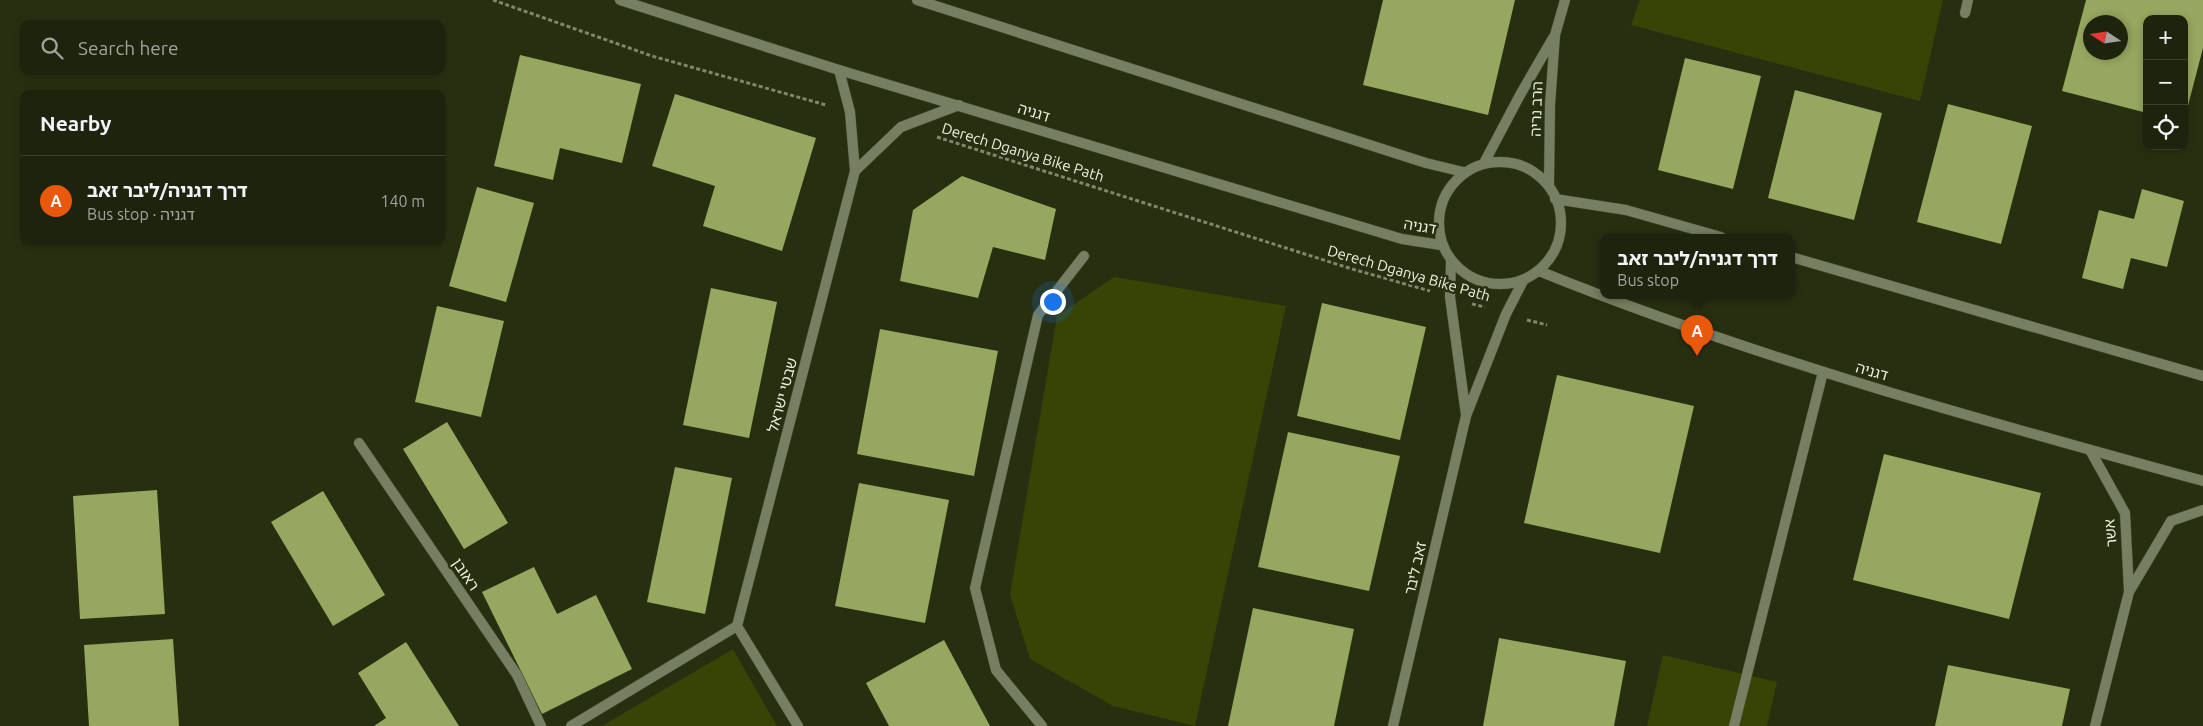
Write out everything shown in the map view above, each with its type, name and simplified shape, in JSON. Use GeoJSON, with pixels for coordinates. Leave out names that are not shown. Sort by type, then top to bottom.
{"type":"FeatureCollection","features":[{"type":"Feature","properties":{"kind":"street","name":"דגניה"},"geometry":{"type":"LineString","coordinates":[[620,0],[839,70],[1402,239],[1441,245]]}},
{"type":"Feature","properties":{"kind":"street"},"geometry":{"type":"LineString","coordinates":[[917,0],[1426,163],[1463,172]]}},
{"type":"Feature","properties":{"kind":"street","name":"הרב נריה"},"geometry":{"type":"LineString","coordinates":[[1549,184],[1550,105],[1555,35],[1565,0]]}},
{"type":"Feature","properties":{"kind":"street"},"geometry":{"type":"LineString","coordinates":[[1966,13],[1968,0]]}},
{"type":"Feature","properties":{"kind":"street","name":"הרב נריה"},"geometry":{"type":"LineString","coordinates":[[1484,163],[1520,95],[1555,35]]}},
{"type":"Feature","properties":{"kind":"street","name":"שבטי ישראל"},"geometry":{"type":"LineString","coordinates":[[737,626],[855,171],[850,112],[839,70]]}},
{"type":"Feature","properties":{"kind":"street"},"geometry":{"type":"LineString","coordinates":[[855,171],[901,127],[959,105]]}},
{"type":"Feature","properties":{"kind":"street"},"geometry":{"type":"LineString","coordinates":[[1503,161],[1521,165],[1549,184],[1562,216],[1561,237],[1553,256],[1539,272],[1523,280],[1505,284],[1487,283],[1467,275],[1451,261],[1441,245],[1439,221],[1443,201],[1453,183],[1463,172],[1484,163],[1503,161]]}},
{"type":"Feature","properties":{"kind":"street"},"geometry":{"type":"LineString","coordinates":[[1555,199],[1626,210],[1710,234]]}},
{"type":"Feature","properties":{"kind":"street"},"geometry":{"type":"LineString","coordinates":[[1042,726],[996,670],[975,588],[1038,315],[1084,256]]}},
{"type":"Feature","properties":{"kind":"street"},"geometry":{"type":"LineString","coordinates":[[1795,258],[2203,376]]}},
{"type":"Feature","properties":{"kind":"street","name":"זאב ליבר"},"geometry":{"type":"LineString","coordinates":[[1451,261],[1450,297],[1466,416]]}},
{"type":"Feature","properties":{"kind":"street","name":"דגניה"},"geometry":{"type":"LineString","coordinates":[[1539,272],[1600,296]]}},
{"type":"Feature","properties":{"kind":"street","name":"זאב ליבר"},"geometry":{"type":"LineString","coordinates":[[1393,726],[1466,416],[1506,314],[1523,280]]}},
{"type":"Feature","properties":{"kind":"street","name":"דגניה"},"geometry":{"type":"LineString","coordinates":[[1609,299],[1823,372],[2203,481]]}},
{"type":"Feature","properties":{"kind":"street"},"geometry":{"type":"LineString","coordinates":[[1734,726],[1823,372]]}},
{"type":"Feature","properties":{"kind":"street","name":"ראובן"},"geometry":{"type":"LineString","coordinates":[[359,443],[517,675],[541,726]]}},
{"type":"Feature","properties":{"kind":"street","name":"אשר"},"geometry":{"type":"LineString","coordinates":[[2090,450],[2125,513],[2129,592]]}},
{"type":"Feature","properties":{"kind":"street","name":"אשר"},"geometry":{"type":"LineString","coordinates":[[2095,726],[2129,592],[2171,521],[2203,510]]}},
{"type":"Feature","properties":{"kind":"street"},"geometry":{"type":"LineString","coordinates":[[571,726],[737,626],[798,726]]}},
{"type":"Feature","properties":{"kind":"path"},"geometry":{"type":"LineString","coordinates":[[493,0],[652,56],[850,112]]}},
{"type":"Feature","properties":{"kind":"path","name":"Derech Dganya Bike Path"},"geometry":{"type":"LineString","coordinates":[[901,127],[991,153],[1352,269],[1547,325]]}},
{"type":"Feature","properties":{"kind":"green space"},"geometry":{"type":"Polygon","coordinates":[[[1640,0],[1943,0],[1920,101],[1631,25],[1640,0]]]}},
{"type":"Feature","properties":{"kind":"green space"},"geometry":{"type":"Polygon","coordinates":[[[1114,277],[1286,306],[1195,726],[1113,706],[1030,659],[1010,594],[1057,316],[1114,277]]]}},
{"type":"Feature","properties":{"kind":"green space"},"geometry":{"type":"Polygon","coordinates":[[[733,649],[777,726],[602,726],[733,649]]]}},
{"type":"Feature","properties":{"kind":"green space"},"geometry":{"type":"Polygon","coordinates":[[[1663,655],[1777,682],[1767,726],[1647,726],[1663,655]]]}},
{"type":"Feature","properties":{"kind":"building"},"geometry":{"type":"Polygon","coordinates":[[[1383,0],[1515,0],[1488,115],[1363,85],[1383,0]]]}},
{"type":"Feature","properties":{"kind":"building"},"geometry":{"type":"Polygon","coordinates":[[[2086,0],[2203,0],[2203,48],[2188,106],[2188,15],[2143,15],[2143,112],[2062,91],[2086,0]]]}},
{"type":"Feature","properties":{"kind":"building"},"geometry":{"type":"Polygon","coordinates":[[[520,55],[641,84],[622,163],[560,148],[553,180],[494,166],[520,55]]]}},
{"type":"Feature","properties":{"kind":"building"},"geometry":{"type":"Polygon","coordinates":[[[1685,58],[1761,76],[1733,189],[1658,170],[1685,58]]]}},
{"type":"Feature","properties":{"kind":"building"},"geometry":{"type":"Polygon","coordinates":[[[1795,90],[1882,113],[1854,220],[1768,198],[1795,90]]]}},
{"type":"Feature","properties":{"kind":"building"},"geometry":{"type":"Polygon","coordinates":[[[675,94],[816,138],[782,251],[703,226],[715,186],[652,166],[675,94]]]}},
{"type":"Feature","properties":{"kind":"building"},"geometry":{"type":"Polygon","coordinates":[[[1948,104],[2032,126],[2001,244],[1917,222],[1948,104]]]}},
{"type":"Feature","properties":{"kind":"building"},"geometry":{"type":"Polygon","coordinates":[[[962,176],[1056,209],[1045,260],[993,247],[978,298],[900,281],[913,210],[962,176]]]}},
{"type":"Feature","properties":{"kind":"building"},"geometry":{"type":"Polygon","coordinates":[[[477,187],[534,203],[506,302],[449,286],[477,187]]]}},
{"type":"Feature","properties":{"kind":"building"},"geometry":{"type":"Polygon","coordinates":[[[2142,189],[2184,201],[2167,267],[2131,258],[2123,289],[2082,278],[2099,210],[2134,219],[2142,189]]]}},
{"type":"Feature","properties":{"kind":"building"},"geometry":{"type":"Polygon","coordinates":[[[711,288],[777,302],[749,438],[683,425],[711,288]]]}},
{"type":"Feature","properties":{"kind":"building"},"geometry":{"type":"Polygon","coordinates":[[[1322,303],[1426,327],[1400,440],[1297,416],[1322,303]]]}},
{"type":"Feature","properties":{"kind":"building"},"geometry":{"type":"Polygon","coordinates":[[[437,306],[504,321],[481,417],[415,402],[437,306]]]}},
{"type":"Feature","properties":{"kind":"building"},"geometry":{"type":"Polygon","coordinates":[[[880,329],[998,351],[974,476],[857,454],[880,329]]]}},
{"type":"Feature","properties":{"kind":"building"},"geometry":{"type":"Polygon","coordinates":[[[1557,375],[1694,406],[1660,553],[1524,523],[1557,375]]]}},
{"type":"Feature","properties":{"kind":"building"},"geometry":{"type":"Polygon","coordinates":[[[447,422],[508,523],[464,549],[403,449],[447,422]]]}},
{"type":"Feature","properties":{"kind":"building"},"geometry":{"type":"Polygon","coordinates":[[[1288,432],[1400,456],[1369,591],[1258,567],[1288,432]]]}},
{"type":"Feature","properties":{"kind":"building"},"geometry":{"type":"Polygon","coordinates":[[[1884,454],[2041,493],[2009,619],[1853,580],[1884,454]]]}},
{"type":"Feature","properties":{"kind":"building"},"geometry":{"type":"Polygon","coordinates":[[[675,467],[732,478],[705,614],[647,602],[675,467]]]}},
{"type":"Feature","properties":{"kind":"building"},"geometry":{"type":"Polygon","coordinates":[[[859,483],[949,500],[925,623],[835,606],[859,483]]]}},
{"type":"Feature","properties":{"kind":"building"},"geometry":{"type":"Polygon","coordinates":[[[157,490],[165,614],[80,619],[73,496],[157,490]]]}},
{"type":"Feature","properties":{"kind":"building"},"geometry":{"type":"Polygon","coordinates":[[[323,491],[385,595],[333,626],[271,522],[323,491]]]}},
{"type":"Feature","properties":{"kind":"building"},"geometry":{"type":"Polygon","coordinates":[[[534,567],[557,614],[596,595],[632,669],[542,714],[482,592],[534,567]]]}},
{"type":"Feature","properties":{"kind":"building"},"geometry":{"type":"Polygon","coordinates":[[[1253,608],[1354,629],[1334,726],[1228,726],[1253,608]]]}},
{"type":"Feature","properties":{"kind":"building"},"geometry":{"type":"Polygon","coordinates":[[[1499,638],[1626,661],[1614,726],[1483,726],[1499,638]]]}},
{"type":"Feature","properties":{"kind":"building"},"geometry":{"type":"Polygon","coordinates":[[[173,639],[179,726],[89,726],[84,645],[173,639]]]}},
{"type":"Feature","properties":{"kind":"building"},"geometry":{"type":"Polygon","coordinates":[[[944,640],[990,726],[889,726],[866,683],[944,640]]]}},
{"type":"Feature","properties":{"kind":"building"},"geometry":{"type":"Polygon","coordinates":[[[406,642],[459,726],[374,726],[386,718],[358,673],[406,642]]]}},
{"type":"Feature","properties":{"kind":"building"},"geometry":{"type":"Polygon","coordinates":[[[1948,665],[2070,689],[2062,726],[1935,726],[1948,665]]]}},
{"type":"Feature","properties":{"kind":"place","name":"דרך דגניה/ליבר זאב"},"geometry":{"type":"Point","coordinates":[1697,356]}}]}
